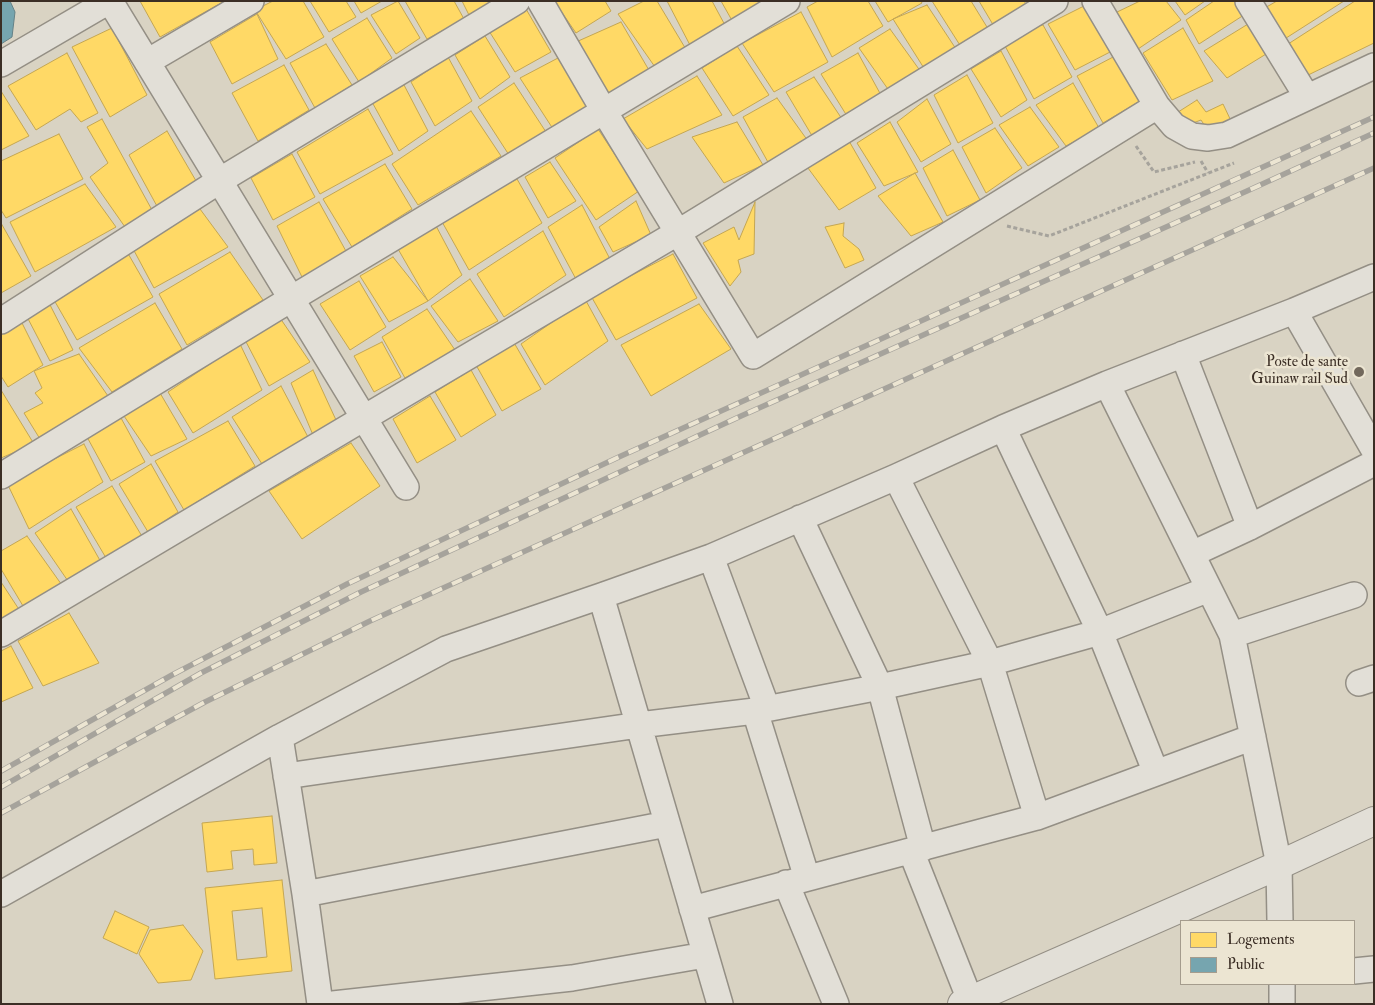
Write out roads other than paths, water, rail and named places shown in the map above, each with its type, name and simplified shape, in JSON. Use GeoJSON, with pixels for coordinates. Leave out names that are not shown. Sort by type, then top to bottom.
{"type":"FeatureCollection","features":[{"type":"Feature","properties":{"kind":"street"},"geometry":{"type":"LineString","coordinates":[[1,64],[109,1],[406,487]]}},
{"type":"Feature","properties":{"kind":"street"},"geometry":{"type":"LineString","coordinates":[[147,62],[251,1]]}},
{"type":"Feature","properties":{"kind":"street"},"geometry":{"type":"LineString","coordinates":[[1,321],[220,181],[517,1]]}},
{"type":"Feature","properties":{"kind":"street"},"geometry":{"type":"LineString","coordinates":[[540,1],[677,233],[753,356],[1157,106]]}},
{"type":"Feature","properties":{"kind":"street"},"geometry":{"type":"LineString","coordinates":[[1,476],[787,1]]}},
{"type":"Feature","properties":{"kind":"street"},"geometry":{"type":"LineString","coordinates":[[1,634],[677,233],[1055,1]]}},
{"type":"Feature","properties":{"kind":"street"},"geometry":{"type":"LineString","coordinates":[[1095,1],[1157,106],[1174,126],[1192,136],[1208,138],[1227,135],[1374,66]]}},
{"type":"Feature","properties":{"kind":"street"},"geometry":{"type":"LineString","coordinates":[[1248,1],[1307,97]]}},
{"type":"Feature","properties":{"kind":"street"},"geometry":{"type":"LineString","coordinates":[[1,894],[280,737],[446,649],[711,557],[1107,384],[1374,277]]}},
{"type":"Feature","properties":{"kind":"street"},"geometry":{"type":"LineString","coordinates":[[1294,310],[1374,450]]}},
{"type":"Feature","properties":{"kind":"street"},"geometry":{"type":"LineString","coordinates":[[1183,354],[1250,527]]}},
{"type":"Feature","properties":{"kind":"street"},"geometry":{"type":"LineString","coordinates":[[1107,384],[1232,634],[1279,865],[1280,920]]}},
{"type":"Feature","properties":{"kind":"street"},"geometry":{"type":"LineString","coordinates":[[1003,428],[1100,632],[1156,773]]}},
{"type":"Feature","properties":{"kind":"street"},"geometry":{"type":"LineString","coordinates":[[1192,554],[1250,527],[1374,463]]}},
{"type":"Feature","properties":{"kind":"street"},"geometry":{"type":"LineString","coordinates":[[896,476],[990,663],[1037,817]]}},
{"type":"Feature","properties":{"kind":"street"},"geometry":{"type":"LineString","coordinates":[[800,518],[880,687],[917,849],[979,999],[1374,821]]}},
{"type":"Feature","properties":{"kind":"street"},"geometry":{"type":"LineString","coordinates":[[711,557],[761,710],[796,881],[836,1004]]}},
{"type":"Feature","properties":{"kind":"street"},"geometry":{"type":"LineString","coordinates":[[286,776],[639,725],[761,710],[880,687],[990,663],[1100,632],[1209,589]]}},
{"type":"Feature","properties":{"kind":"street"},"geometry":{"type":"LineString","coordinates":[[1232,634],[1354,595]]}},
{"type":"Feature","properties":{"kind":"street"},"geometry":{"type":"LineString","coordinates":[[601,596],[720,1004]]}},
{"type":"Feature","properties":{"kind":"street"},"geometry":{"type":"LineString","coordinates":[[280,737],[320,1004]]}},
{"type":"Feature","properties":{"kind":"street"},"geometry":{"type":"LineString","coordinates":[[692,909],[1037,817],[1253,737]]}},
{"type":"Feature","properties":{"kind":"street"},"geometry":{"type":"LineString","coordinates":[[305,894],[667,824]]}},
{"type":"Feature","properties":{"kind":"street"},"geometry":{"type":"LineString","coordinates":[[333,1004],[572,978],[705,955]]}},
{"type":"Feature","properties":{"kind":"street"},"geometry":{"type":"LineString","coordinates":[[1355,971],[1374,969]]}},
{"type":"Feature","properties":{"kind":"street"},"geometry":{"type":"LineString","coordinates":[[1282,985],[1282,1004]]}},
{"type":"Feature","properties":{"kind":"railway"},"geometry":{"type":"LineString","coordinates":[[1,771],[172,675],[347,584],[621,456],[1374,117]]}},
{"type":"Feature","properties":{"kind":"railway"},"geometry":{"type":"LineString","coordinates":[[1,787],[201,673],[361,592],[741,416],[1374,133]]}},
{"type":"Feature","properties":{"kind":"railway"},"geometry":{"type":"LineString","coordinates":[[1,813],[205,702],[370,621],[1374,168]]}},
{"type":"Feature","properties":{"kind":"place","name":"Poste de sante Guinaw rail Sud"},"geometry":{"type":"Point","coordinates":[1359,372]}}]}
